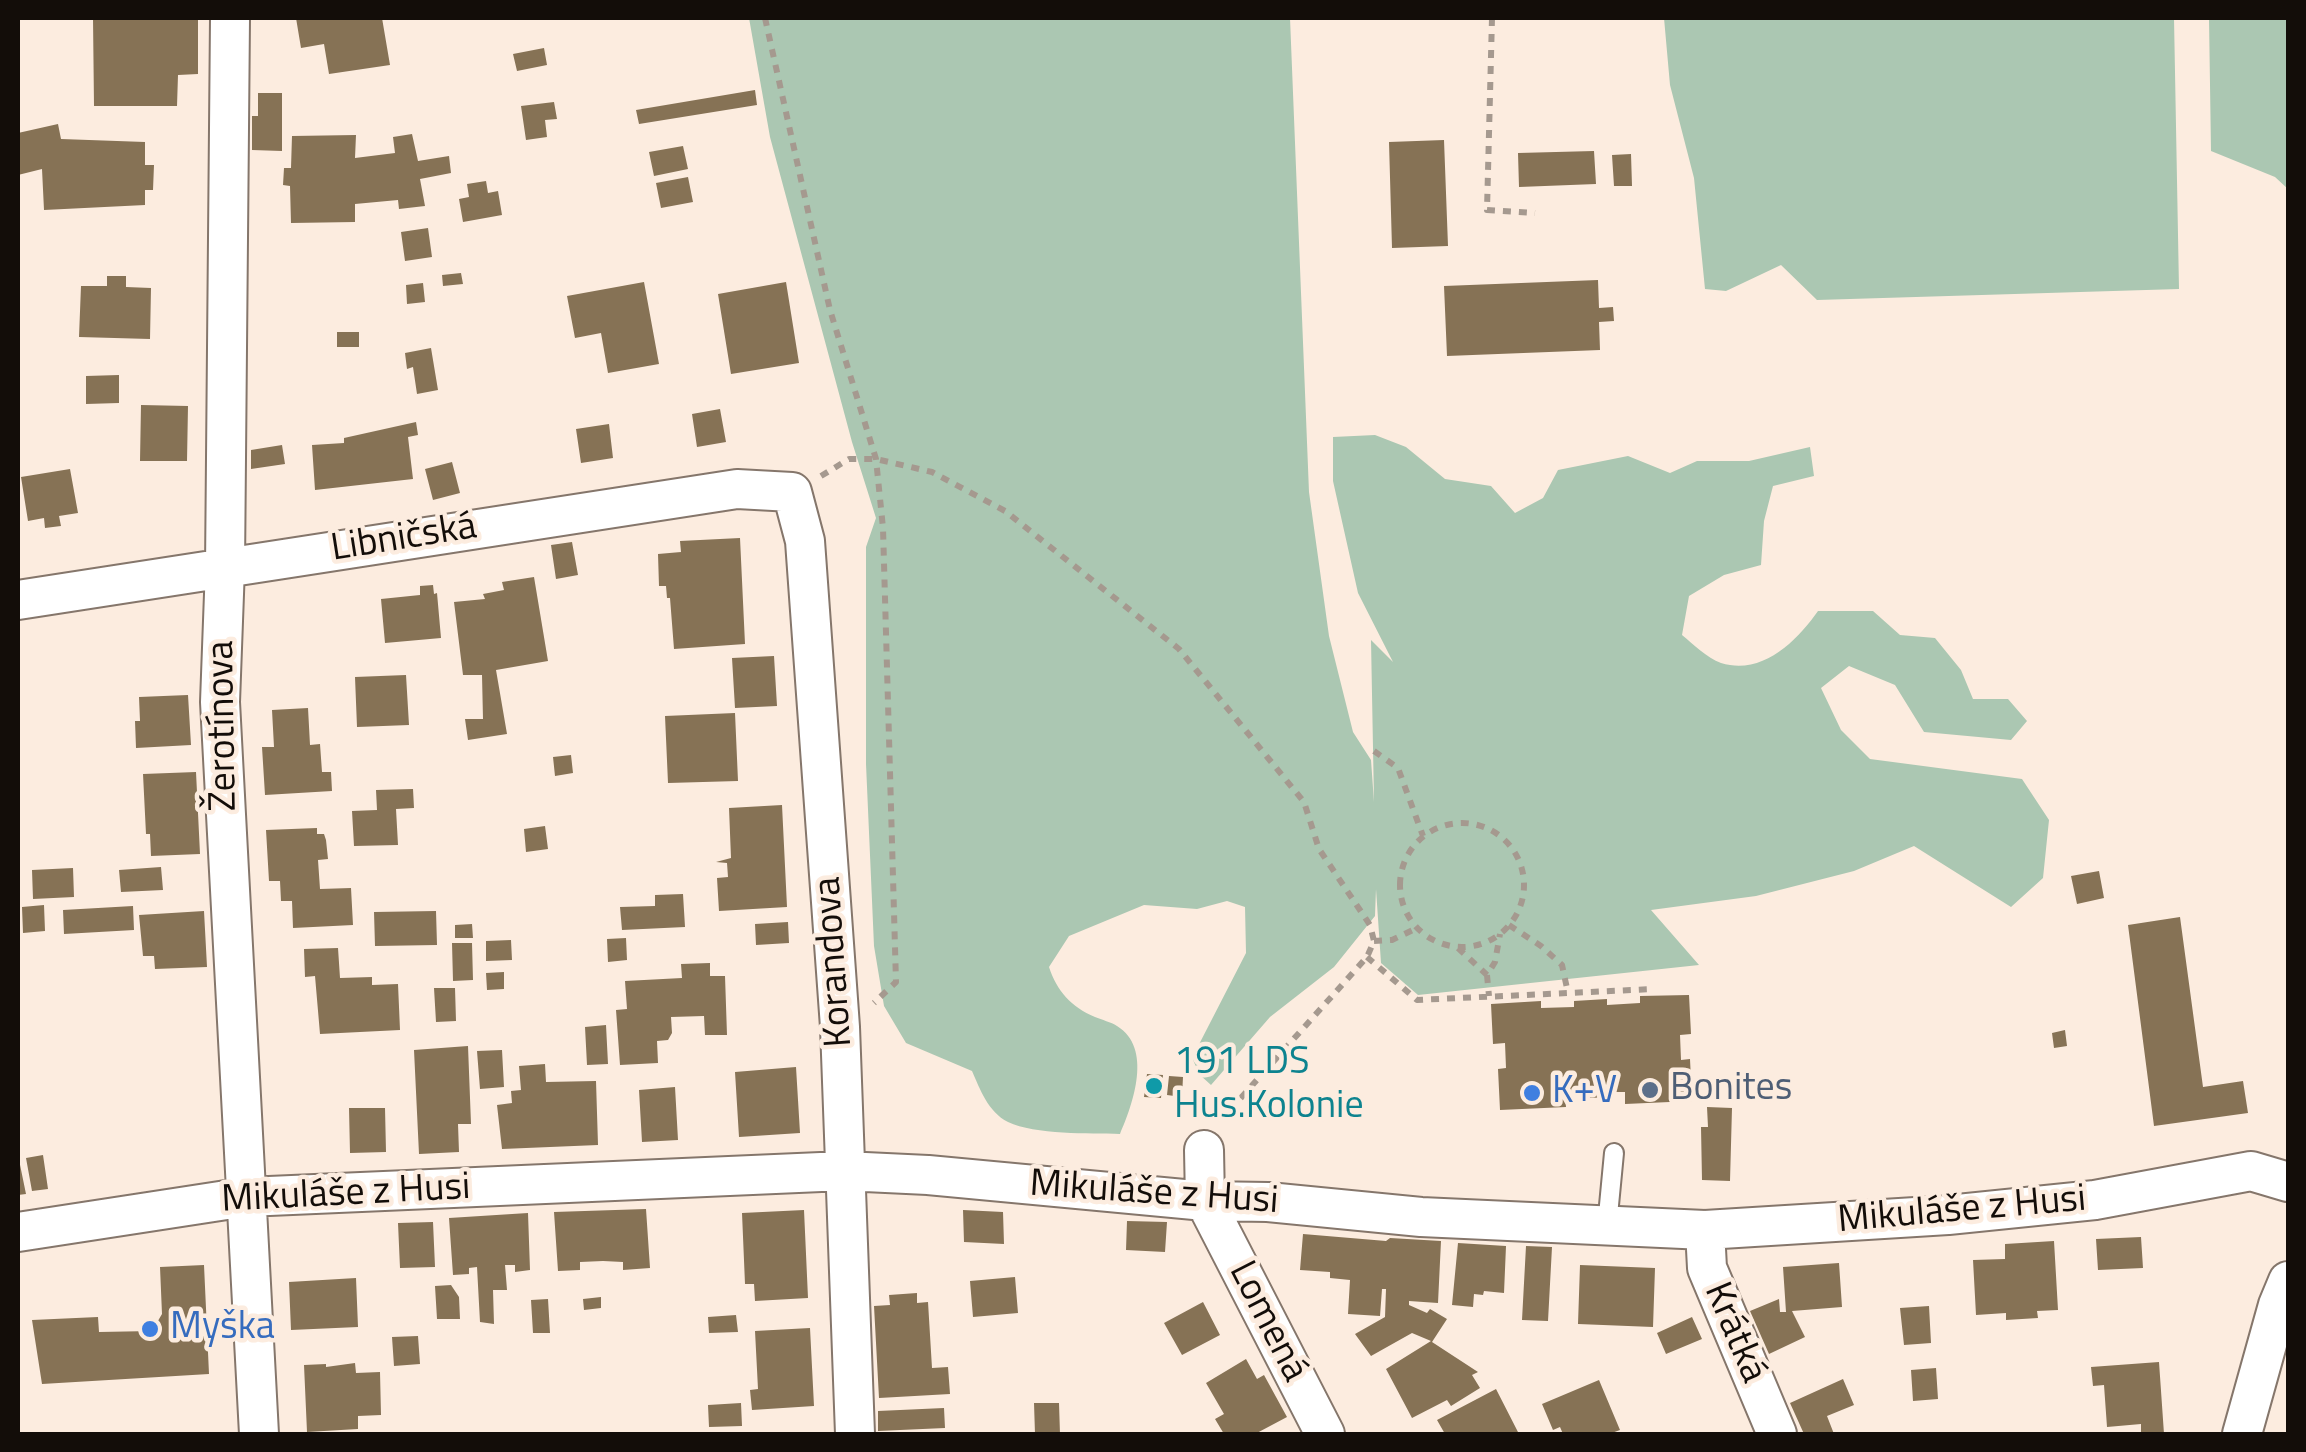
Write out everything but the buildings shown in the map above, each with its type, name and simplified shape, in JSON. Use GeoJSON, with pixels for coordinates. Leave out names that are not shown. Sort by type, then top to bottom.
{"type":"FeatureCollection","features":[{"type":"Feature","properties":{"kind":"street","name":"Žerotínova"},"geometry":{"type":"LineString","coordinates":[[230,18],[225,566],[220,702],[258,1434]]}},
{"type":"Feature","properties":{"kind":"street","name":"Libničská"},"geometry":{"type":"LineString","coordinates":[[18,600],[737,488],[792,492]]}},
{"type":"Feature","properties":{"kind":"street","name":"Korandova"},"geometry":{"type":"LineString","coordinates":[[792,492],[805,540],[840,1027],[855,1434]]}},
{"type":"Feature","properties":{"kind":"street","name":"Lomená"},"geometry":{"type":"LineString","coordinates":[[1204,1150],[1205,1201],[1325,1434]]}},
{"type":"Feature","properties":{"kind":"street","name":"Mikuláše z Husi"},"geometry":{"type":"LineString","coordinates":[[18,1232],[246,1197],[844,1172],[928,1175],[1421,1216],[1705,1230],[1948,1215],[2095,1200],[2250,1171],[2288,1182]]}},
{"type":"Feature","properties":{"kind":"street","name":"Krátká"},"geometry":{"type":"LineString","coordinates":[[1705,1230],[1707,1268],[1777,1434]]}},
{"type":"Feature","properties":{"kind":"street"},"geometry":{"type":"LineString","coordinates":[[2242,1434],[2288,1281]]}},
{"type":"Feature","properties":{"kind":"lane"},"geometry":{"type":"LineString","coordinates":[[1606,1226],[1614,1154]]}},
{"type":"Feature","properties":{"kind":"path"},"geometry":{"type":"LineString","coordinates":[[766,18],[830,310],[876,459],[883,528],[896,982],[882,998],[840,1027]]}},
{"type":"Feature","properties":{"kind":"path"},"geometry":{"type":"LineString","coordinates":[[1492,18],[1486,210],[1535,214]]}},
{"type":"Feature","properties":{"kind":"path"},"geometry":{"type":"LineString","coordinates":[[792,492],[849,459],[876,459],[932,472],[1006,512],[1179,649],[1304,802],[1319,848],[1370,924],[1374,941],[1367,957],[1218,1124],[1218,1150],[1204,1150]]}},
{"type":"Feature","properties":{"kind":"path"},"geometry":{"type":"LineString","coordinates":[[1374,751],[1398,768],[1424,836]]}},
{"type":"Feature","properties":{"kind":"path"},"geometry":{"type":"LineString","coordinates":[[1466,824],[1488,830],[1506,843],[1519,862],[1524,884],[1520,907],[1500,934],[1480,944],[1457,947],[1435,941],[1416,928],[1404,907],[1400,882],[1408,854],[1424,836],[1444,826],[1466,824]]}},
{"type":"Feature","properties":{"kind":"path"},"geometry":{"type":"LineString","coordinates":[[1509,925],[1542,946],[1562,965],[1568,993]]}},
{"type":"Feature","properties":{"kind":"path"},"geometry":{"type":"LineString","coordinates":[[1374,941],[1392,940],[1416,928]]}},
{"type":"Feature","properties":{"kind":"path"},"geometry":{"type":"LineString","coordinates":[[1489,996],[1487,975],[1495,962],[1500,934]]}},
{"type":"Feature","properties":{"kind":"path"},"geometry":{"type":"LineString","coordinates":[[1457,947],[1487,975]]}},
{"type":"Feature","properties":{"kind":"path"},"geometry":{"type":"LineString","coordinates":[[1367,957],[1417,1000],[1654,989]]}},
{"type":"Feature","properties":{"kind":"green space"},"geometry":{"type":"Polygon","coordinates":[[[749,18],[1290,18],[1309,492],[1329,636],[1353,732],[1371,760],[1374,802],[1371,640],[1393,662],[1358,593],[1333,481],[1333,437],[1375,435],[1406,447],[1445,479],[1491,486],[1515,513],[1543,498],[1558,470],[1628,456],[1670,473],[1697,461],[1749,461],[1810,447],[1814,476],[1773,486],[1764,521],[1761,565],[1724,575],[1689,596],[1682,635],[1711,658],[1736,666],[1750,665],[1777,653],[1800,634],[1818,611],[1873,611],[1900,635],[1935,638],[1961,670],[1973,699],[2008,699],[2027,721],[2011,740],[1924,732],[1895,685],[1849,666],[1821,688],[1841,730],[1870,759],[2022,779],[2049,820],[2043,878],[2011,907],[1914,846],[1854,871],[1756,896],[1651,910],[1699,965],[1418,995],[1381,963],[1376,889],[1375,916],[1334,967],[1270,1017],[1211,1085],[1200,1075],[1192,1058],[1246,953],[1245,907],[1227,901],[1197,909],[1144,905],[1069,936],[1049,967],[1056,984],[1072,1003],[1117,1026],[1134,1048],[1137,1077],[1120,1134],[1047,1131],[1001,1118],[986,1100],[972,1071],[906,1043],[884,1006],[874,946],[866,764],[866,547],[876,518],[770,137],[749,18]]]}},
{"type":"Feature","properties":{"kind":"green space"},"geometry":{"type":"Polygon","coordinates":[[[1664,18],[2174,18],[2179,289],[1817,300],[1781,265],[1726,291],[1705,289],[1694,178],[1670,85],[1664,18]]]}},
{"type":"Feature","properties":{"kind":"green space"},"geometry":{"type":"Polygon","coordinates":[[[2209,18],[2288,18],[2288,189],[2275,177],[2211,151],[2209,18]]]}},
{"type":"Feature","properties":{"kind":"place","name":"191 LDS Hus.Kolonie"},"geometry":{"type":"Point","coordinates":[1154,1086]}},
{"type":"Feature","properties":{"kind":"place","name":"Bonites"},"geometry":{"type":"Point","coordinates":[1650,1090]}},
{"type":"Feature","properties":{"kind":"place","name":"K+V"},"geometry":{"type":"Point","coordinates":[1532,1093]}},
{"type":"Feature","properties":{"kind":"place","name":"Myška"},"geometry":{"type":"Point","coordinates":[150,1329]}}]}
